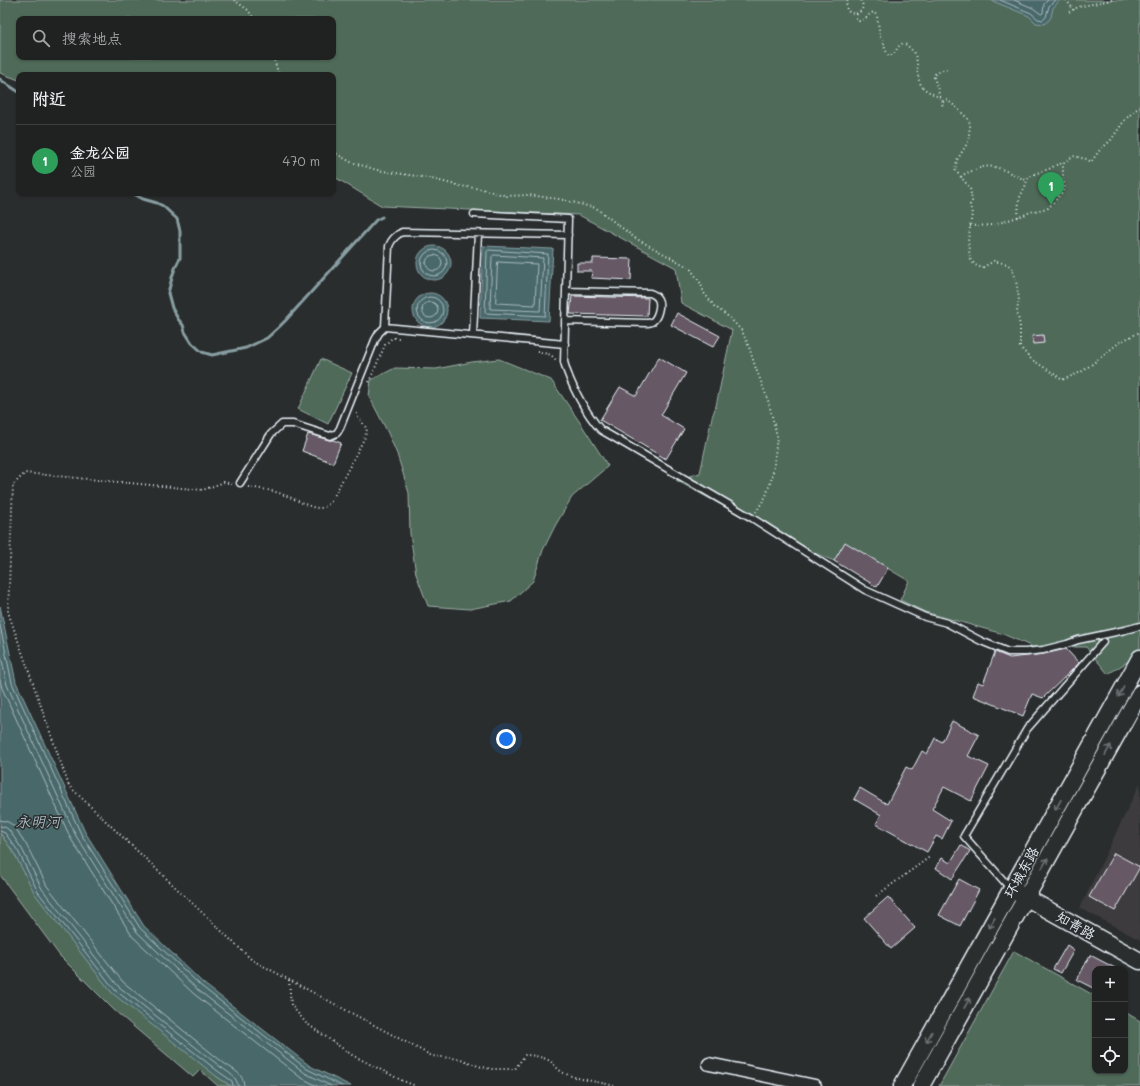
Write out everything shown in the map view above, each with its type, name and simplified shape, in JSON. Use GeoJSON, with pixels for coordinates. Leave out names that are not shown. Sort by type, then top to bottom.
{"type":"FeatureCollection","features":[{"type":"Feature","properties":{"kind":"main road","name":"环城东路"},"geometry":{"type":"LineString","coordinates":[[902,1086],[1140,658]]}},
{"type":"Feature","properties":{"kind":"main road","name":"环城东路"},"geometry":{"type":"LineString","coordinates":[[921,1086],[1140,693]]}},
{"type":"Feature","properties":{"kind":"main road","name":"知青路"},"geometry":{"type":"LineString","coordinates":[[1011,889],[1140,961]]}},
{"type":"Feature","properties":{"kind":"street"},"geometry":{"type":"LineString","coordinates":[[709,1064],[815,1086]]}},
{"type":"Feature","properties":{"kind":"lane"},"geometry":{"type":"LineString","coordinates":[[474,214],[568,219],[564,362],[567,373],[592,421],[601,430],[752,518],[865,590],[925,617],[947,623],[981,641],[1008,652],[1043,650],[1078,640],[1140,626]]}},
{"type":"Feature","properties":{"kind":"lane"},"geometry":{"type":"LineString","coordinates":[[239,484],[271,434],[282,424],[293,424],[330,436],[337,433],[375,340],[385,327],[389,246],[395,236],[402,232],[568,235]]}},
{"type":"Feature","properties":{"kind":"lane"},"geometry":{"type":"LineString","coordinates":[[473,335],[478,234]]}},
{"type":"Feature","properties":{"kind":"lane"},"geometry":{"type":"LineString","coordinates":[[565,321],[647,323],[652,322],[656,317],[660,304],[658,298],[650,293],[566,291]]}},
{"type":"Feature","properties":{"kind":"lane"},"geometry":{"type":"LineString","coordinates":[[385,327],[565,344]]}},
{"type":"Feature","properties":{"kind":"lane"},"geometry":{"type":"LineString","coordinates":[[1011,889],[964,836],[1027,728],[1103,642]]}},
{"type":"Feature","properties":{"kind":"path"},"geometry":{"type":"LineString","coordinates":[[234,0],[248,10],[252,16]]}},
{"type":"Feature","properties":{"kind":"path"},"geometry":{"type":"LineString","coordinates":[[848,0],[846,5],[848,10],[857,14]]}},
{"type":"Feature","properties":{"kind":"path"},"geometry":{"type":"LineString","coordinates":[[857,14],[863,8],[863,2],[861,0]]}},
{"type":"Feature","properties":{"kind":"path"},"geometry":{"type":"LineString","coordinates":[[1066,0],[1074,10]]}},
{"type":"Feature","properties":{"kind":"path"},"geometry":{"type":"LineString","coordinates":[[1070,12],[1078,7],[1112,0]]}},
{"type":"Feature","properties":{"kind":"path"},"geometry":{"type":"LineString","coordinates":[[857,14],[856,18],[859,20],[864,20],[870,13],[874,12],[877,16],[880,36],[883,39],[885,49],[889,56],[894,54],[898,47],[903,43],[908,46],[915,54],[918,63],[919,78],[923,87],[940,97]]}},
{"type":"Feature","properties":{"kind":"path"},"geometry":{"type":"LineString","coordinates":[[274,60],[278,72]]}},
{"type":"Feature","properties":{"kind":"path"},"geometry":{"type":"LineString","coordinates":[[942,106],[943,102],[934,77],[935,74],[948,69]]}},
{"type":"Feature","properties":{"kind":"path"},"geometry":{"type":"LineString","coordinates":[[943,102],[947,100],[969,120],[970,126],[968,142],[955,164],[955,170],[970,188],[972,201],[970,205],[972,214],[968,241],[970,259],[975,265],[982,268],[994,261],[1007,264],[1012,268],[1019,298],[1017,312],[1020,326],[1020,347],[1031,359],[1062,380],[1091,366],[1120,342],[1140,332]]}},
{"type":"Feature","properties":{"kind":"path"},"geometry":{"type":"LineString","coordinates":[[1018,217],[1019,199],[1025,188],[1027,180],[1034,174],[1063,163],[1073,156],[1086,159],[1091,162],[1099,151],[1111,140],[1124,121],[1134,110],[1140,107]]}},
{"type":"Feature","properties":{"kind":"path"},"geometry":{"type":"LineString","coordinates":[[336,154],[351,162],[377,170],[428,178],[460,186],[482,189],[507,196],[528,195],[559,199],[596,208],[635,238],[690,268],[701,284],[704,293],[711,302],[718,309],[729,316],[742,331],[750,347],[755,366],[768,400],[777,436],[773,474],[766,496],[752,518]]}},
{"type":"Feature","properties":{"kind":"path"},"geometry":{"type":"LineString","coordinates":[[970,226],[993,225],[1030,212],[1048,208],[1065,189],[1063,163]]}},
{"type":"Feature","properties":{"kind":"path"},"geometry":{"type":"LineString","coordinates":[[961,178],[963,174],[985,166],[1002,168],[1021,179],[1027,180]]}},
{"type":"Feature","properties":{"kind":"path"},"geometry":{"type":"LineString","coordinates":[[366,386],[385,345],[392,338],[407,337]]}},
{"type":"Feature","properties":{"kind":"path"},"geometry":{"type":"LineString","coordinates":[[532,349],[551,355],[566,369]]}},
{"type":"Feature","properties":{"kind":"path"},"geometry":{"type":"LineString","coordinates":[[357,407],[356,412],[358,417],[367,429],[366,437],[332,500],[328,506],[321,508],[315,508],[283,494],[224,482],[203,490],[25,473],[13,485],[8,612],[69,786],[252,960],[432,1056],[461,1059],[478,1066],[491,1069],[515,1069],[525,1054],[550,1061],[561,1071],[580,1078],[614,1086]]}},
{"type":"Feature","properties":{"kind":"path"},"geometry":{"type":"LineString","coordinates":[[876,896],[931,856]]}},
{"type":"Feature","properties":{"kind":"path"},"geometry":{"type":"LineString","coordinates":[[289,980],[291,1005],[306,1023],[352,1055],[416,1086]]}},
{"type":"Feature","properties":{"kind":"shaded area"},"geometry":{"type":"Polygon","coordinates":[[[1140,783],[1140,940],[1080,908],[1140,783]]]}},
{"type":"Feature","properties":{"kind":"green space"},"geometry":{"type":"Polygon","coordinates":[[[0,0],[1140,0],[1140,654],[1108,674],[1086,647],[1033,647],[1003,634],[925,612],[900,600],[909,581],[845,543],[834,561],[790,543],[676,480],[700,473],[732,330],[681,303],[676,268],[579,215],[382,206],[336,178],[336,72],[16,72],[16,79],[0,73],[0,0]]]}},
{"type":"Feature","properties":{"kind":"green space"},"geometry":{"type":"Polygon","coordinates":[[[321,359],[352,373],[328,424],[298,409],[321,359]]]}},
{"type":"Feature","properties":{"kind":"green space"},"geometry":{"type":"Polygon","coordinates":[[[499,359],[551,380],[608,466],[572,497],[543,550],[533,581],[511,601],[470,609],[428,606],[416,574],[410,533],[409,493],[397,454],[369,396],[371,380],[395,368],[436,369],[472,362],[499,359]]]}},
{"type":"Feature","properties":{"kind":"green space"},"geometry":{"type":"Polygon","coordinates":[[[0,833],[14,853],[216,1076],[231,1086],[218,1086],[200,1070],[193,1077],[114,1010],[60,956],[0,875],[0,833]]]}},
{"type":"Feature","properties":{"kind":"green space"},"geometry":{"type":"Polygon","coordinates":[[[1014,951],[1092,994],[1092,1074],[1128,1074],[1128,1014],[1140,1021],[1140,1086],[939,1086],[1014,951]]]}},
{"type":"Feature","properties":{"kind":"water"},"geometry":{"type":"Polygon","coordinates":[[[990,0],[1060,0],[1053,8],[1049,20],[1044,24],[1036,23],[1029,16],[990,0]]]}},
{"type":"Feature","properties":{"kind":"water"},"geometry":{"type":"Polygon","coordinates":[[[431,246],[437,246],[441,247],[448,253],[451,263],[450,270],[444,277],[437,280],[431,280],[427,279],[420,273],[417,266],[417,260],[418,256],[424,249],[431,246]]]}},
{"type":"Feature","properties":{"kind":"water"},"geometry":{"type":"Polygon","coordinates":[[[483,246],[553,249],[549,321],[480,318],[483,246]]]}},
{"type":"Feature","properties":{"kind":"water"},"geometry":{"type":"Polygon","coordinates":[[[433,293],[442,298],[446,303],[446,317],[442,322],[437,326],[427,327],[423,326],[414,317],[413,307],[414,303],[423,294],[433,293]]]}},
{"type":"Feature","properties":{"kind":"water","name":"永明河"},"geometry":{"type":"Polygon","coordinates":[[[0,606],[16,682],[85,832],[144,926],[203,983],[310,1066],[351,1086],[231,1086],[216,1076],[112,993],[35,894],[14,853],[0,833],[0,606]]]}},
{"type":"Feature","properties":{"kind":"building"},"geometry":{"type":"Polygon","coordinates":[[[593,258],[632,259],[631,280],[591,278],[592,271],[577,271],[577,263],[593,263],[593,258]]]}},
{"type":"Feature","properties":{"kind":"building"},"geometry":{"type":"Polygon","coordinates":[[[572,296],[648,298],[647,316],[570,314],[572,296]]]}},
{"type":"Feature","properties":{"kind":"building"},"geometry":{"type":"Polygon","coordinates":[[[677,313],[720,336],[713,347],[671,325],[677,313]]]}},
{"type":"Feature","properties":{"kind":"building"},"geometry":{"type":"Polygon","coordinates":[[[1043,335],[1044,343],[1033,344],[1032,336],[1043,335]]]}},
{"type":"Feature","properties":{"kind":"building"},"geometry":{"type":"Polygon","coordinates":[[[659,357],[686,373],[661,415],[684,429],[666,459],[600,420],[620,387],[636,396],[659,357]]]}},
{"type":"Feature","properties":{"kind":"building"},"geometry":{"type":"Polygon","coordinates":[[[308,434],[341,443],[333,463],[302,451],[308,434]]]}},
{"type":"Feature","properties":{"kind":"building"},"geometry":{"type":"Polygon","coordinates":[[[845,542],[888,568],[877,587],[834,561],[845,542]]]}},
{"type":"Feature","properties":{"kind":"building"},"geometry":{"type":"Polygon","coordinates":[[[1066,649],[1079,663],[1043,698],[1032,694],[1023,716],[973,696],[978,682],[983,684],[995,652],[1010,658],[1044,654],[1066,649]]]}},
{"type":"Feature","properties":{"kind":"building"},"geometry":{"type":"Polygon","coordinates":[[[952,721],[979,735],[968,756],[989,766],[971,801],[944,787],[932,809],[951,821],[942,839],[936,836],[927,852],[876,824],[881,815],[854,799],[860,788],[887,804],[906,767],[912,770],[922,751],[927,754],[935,738],[942,742],[952,721]]]}},
{"type":"Feature","properties":{"kind":"building"},"geometry":{"type":"Polygon","coordinates":[[[961,845],[970,851],[952,879],[936,868],[942,858],[950,863],[961,845]]]}},
{"type":"Feature","properties":{"kind":"building"},"geometry":{"type":"Polygon","coordinates":[[[1114,853],[1140,867],[1115,911],[1089,897],[1114,853]]]}},
{"type":"Feature","properties":{"kind":"building"},"geometry":{"type":"Polygon","coordinates":[[[959,879],[979,890],[960,926],[939,915],[959,879]]]}},
{"type":"Feature","properties":{"kind":"building"},"geometry":{"type":"Polygon","coordinates":[[[888,897],[915,928],[891,949],[864,918],[888,897]]]}},
{"type":"Feature","properties":{"kind":"building"},"geometry":{"type":"Polygon","coordinates":[[[1067,945],[1074,950],[1061,973],[1053,969],[1067,945]]]}},
{"type":"Feature","properties":{"kind":"building"},"geometry":{"type":"Polygon","coordinates":[[[1090,955],[1111,966],[1092,966],[1092,988],[1077,980],[1090,955]]]}},
{"type":"Feature","properties":{"kind":"waterway"},"geometry":{"type":"LineString","coordinates":[[0,79],[16,90]]}},
{"type":"Feature","properties":{"kind":"waterway"},"geometry":{"type":"LineString","coordinates":[[138,196],[163,206],[177,219],[180,231],[180,258],[173,274],[168,293],[172,308],[192,343],[202,352],[212,355],[246,348],[267,338],[286,320],[376,220],[382,217]]}},
{"type":"Feature","properties":{"kind":"place","name":"金龙公园"},"geometry":{"type":"Point","coordinates":[1051,205]}}]}
